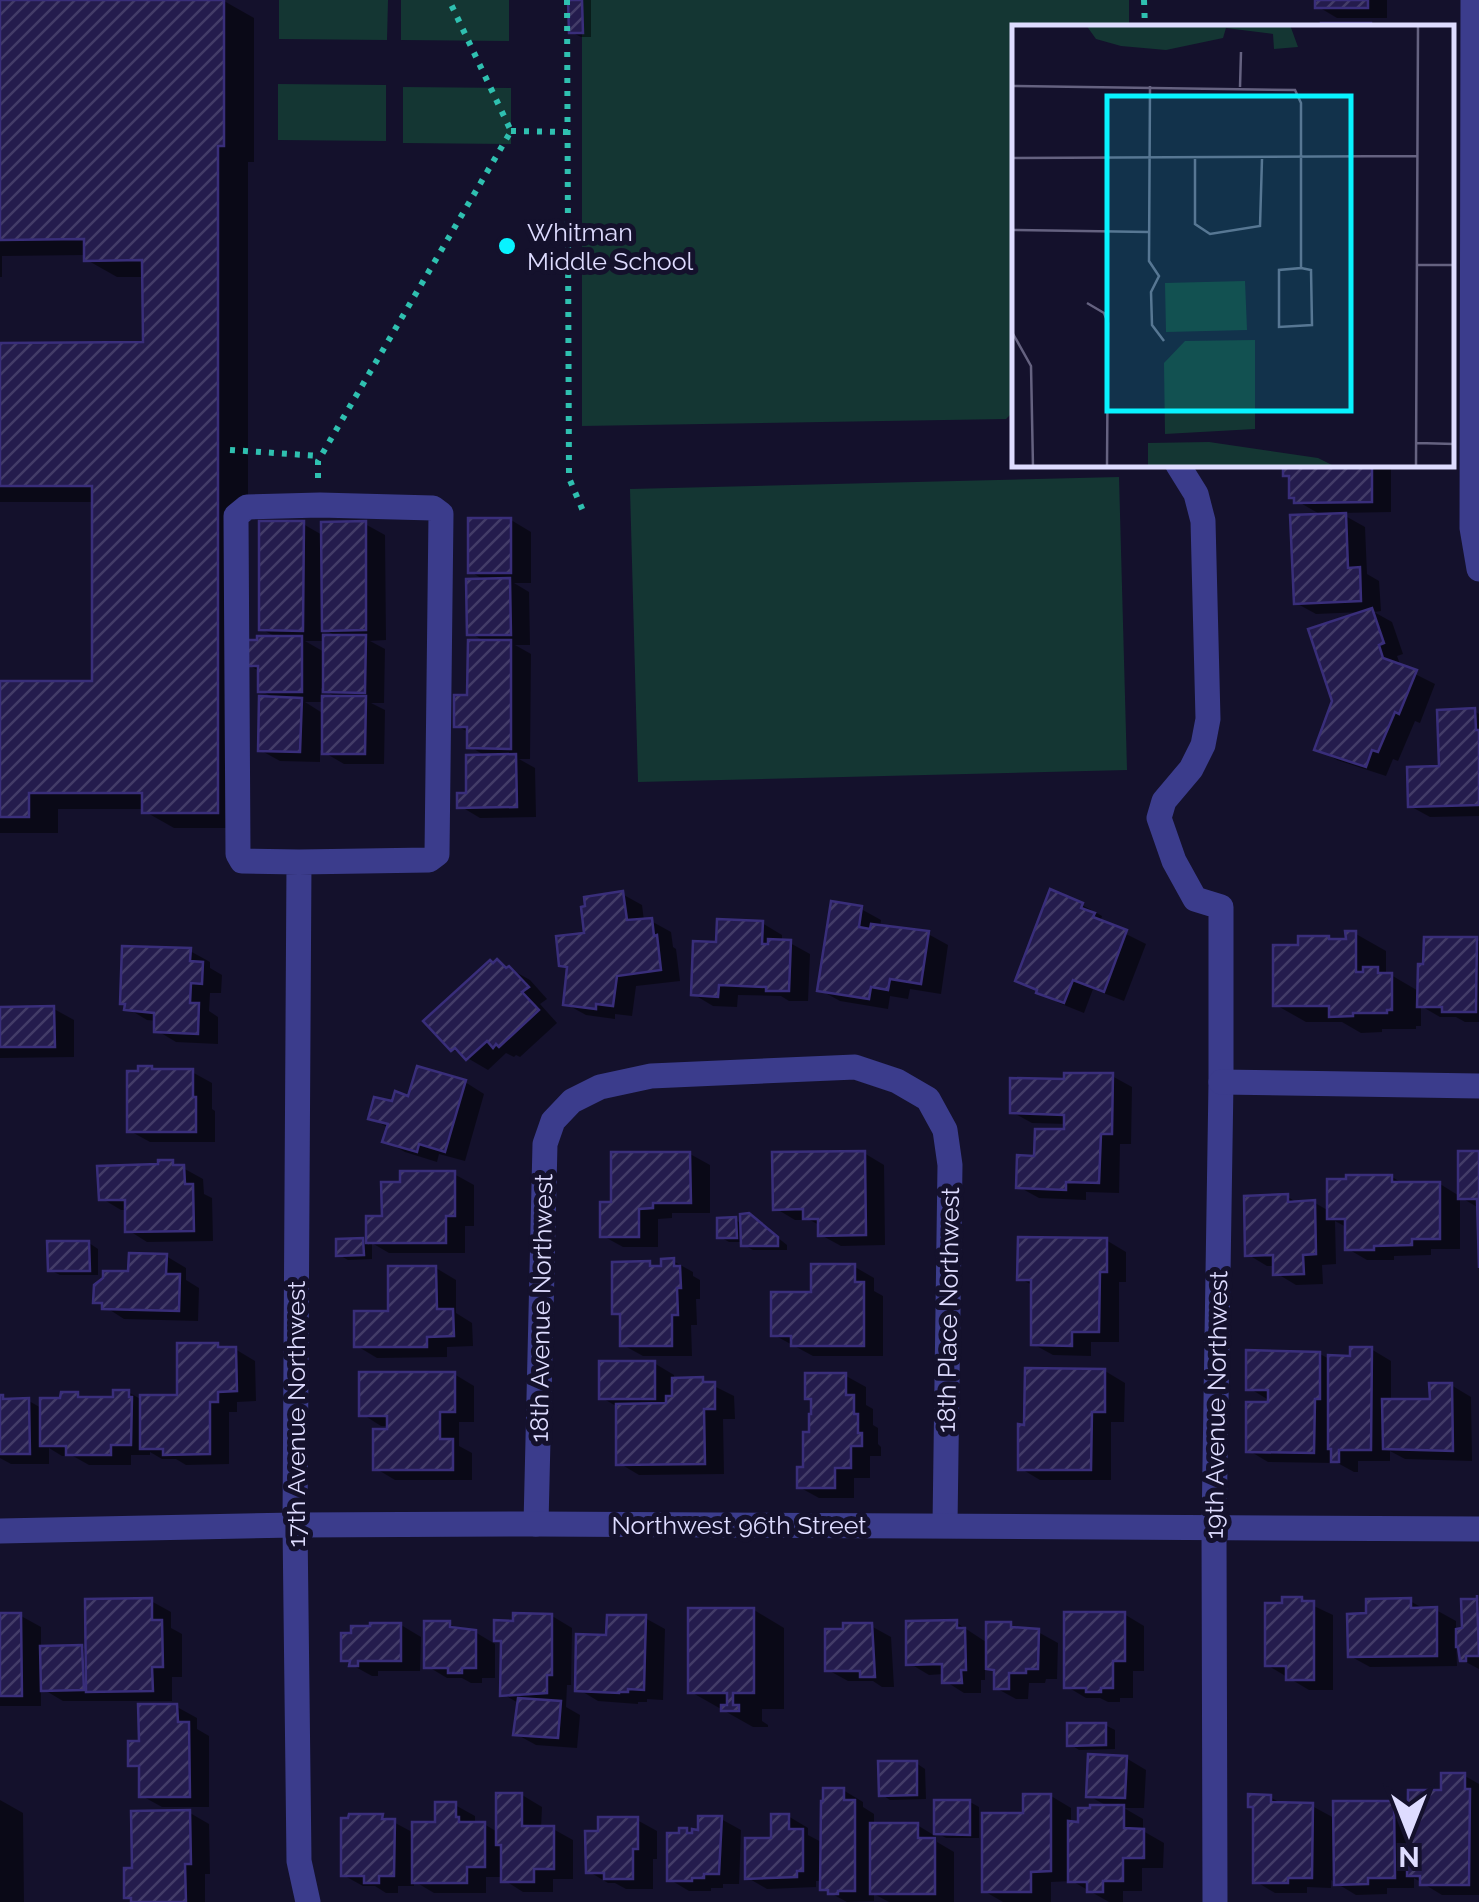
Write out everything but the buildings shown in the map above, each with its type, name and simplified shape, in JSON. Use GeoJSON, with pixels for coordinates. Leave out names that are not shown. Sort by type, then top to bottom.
{"type":"FeatureCollection","features":[{"type":"Feature","properties":{"kind":"street"},"geometry":{"type":"LineString","coordinates":[[1473,0],[1472,528],[1479,570]]}},
{"type":"Feature","properties":{"kind":"street","name":"19th Avenue Northwest"},"geometry":{"type":"LineString","coordinates":[[1180,468],[1196,494],[1203,521],[1208,719],[1203,745],[1191,769],[1164,801],[1159,818],[1174,862],[1194,899],[1221,907],[1214,1528],[1215,1902]]}},
{"type":"Feature","properties":{"kind":"street"},"geometry":{"type":"LineString","coordinates":[[247,507],[433,508],[441,514],[437,854],[430,860],[299,862],[242,861],[238,854],[236,516],[247,507]]}},
{"type":"Feature","properties":{"kind":"street","name":"17th Avenue Northwest"},"geometry":{"type":"LineString","coordinates":[[299,862],[295,1525],[299,1862],[308,1902]]}},
{"type":"Feature","properties":{"kind":"street","name":"18th Avenue Northwest"},"geometry":{"type":"LineString","coordinates":[[536,1524],[545,1144],[553,1120],[572,1102],[600,1087],[651,1076],[855,1067],[898,1081],[928,1099]]}},
{"type":"Feature","properties":{"kind":"street"},"geometry":{"type":"LineString","coordinates":[[1221,1082],[1479,1086]]}},
{"type":"Feature","properties":{"kind":"street","name":"18th Place Northwest"},"geometry":{"type":"LineString","coordinates":[[928,1099],[945,1130],[950,1164],[944,1525]]}},
{"type":"Feature","properties":{"kind":"street","name":"Northwest 96th Street"},"geometry":{"type":"LineString","coordinates":[[0,1531],[536,1524],[1479,1528]]}},
{"type":"Feature","properties":{"kind":"path"},"geometry":{"type":"LineString","coordinates":[[449,0],[511,131]]}},
{"type":"Feature","properties":{"kind":"path"},"geometry":{"type":"LineString","coordinates":[[567,0],[569,478],[583,511]]}},
{"type":"Feature","properties":{"kind":"path"},"geometry":{"type":"LineString","coordinates":[[1144,0],[1145,25]]}},
{"type":"Feature","properties":{"kind":"path"},"geometry":{"type":"LineString","coordinates":[[511,131],[568,132]]}},
{"type":"Feature","properties":{"kind":"path"},"geometry":{"type":"LineString","coordinates":[[230,450],[320,458],[511,131]]}},
{"type":"Feature","properties":{"kind":"green space"},"geometry":{"type":"Polygon","coordinates":[[[279,0],[388,0],[387,40],[279,39],[279,0]]]}},
{"type":"Feature","properties":{"kind":"green space"},"geometry":{"type":"Polygon","coordinates":[[[401,0],[509,0],[509,41],[401,40],[401,0]]]}},
{"type":"Feature","properties":{"kind":"green space"},"geometry":{"type":"Polygon","coordinates":[[[582,0],[1129,0],[1129,25],[1012,25],[1012,413],[1006,419],[582,426],[582,0]]]}},
{"type":"Feature","properties":{"kind":"green space"},"geometry":{"type":"Polygon","coordinates":[[[278,84],[386,85],[386,141],[278,140],[278,84]]]}},
{"type":"Feature","properties":{"kind":"green space"},"geometry":{"type":"Polygon","coordinates":[[[403,87],[511,88],[511,144],[403,143],[403,87]]]}},
{"type":"Feature","properties":{"kind":"green space"},"geometry":{"type":"Polygon","coordinates":[[[1119,477],[1127,770],[638,782],[630,489],[1119,477]]]}},
{"type":"Feature","properties":{"kind":"place","name":"Whitman Middle School"},"geometry":{"type":"Point","coordinates":[507,246]}}]}
